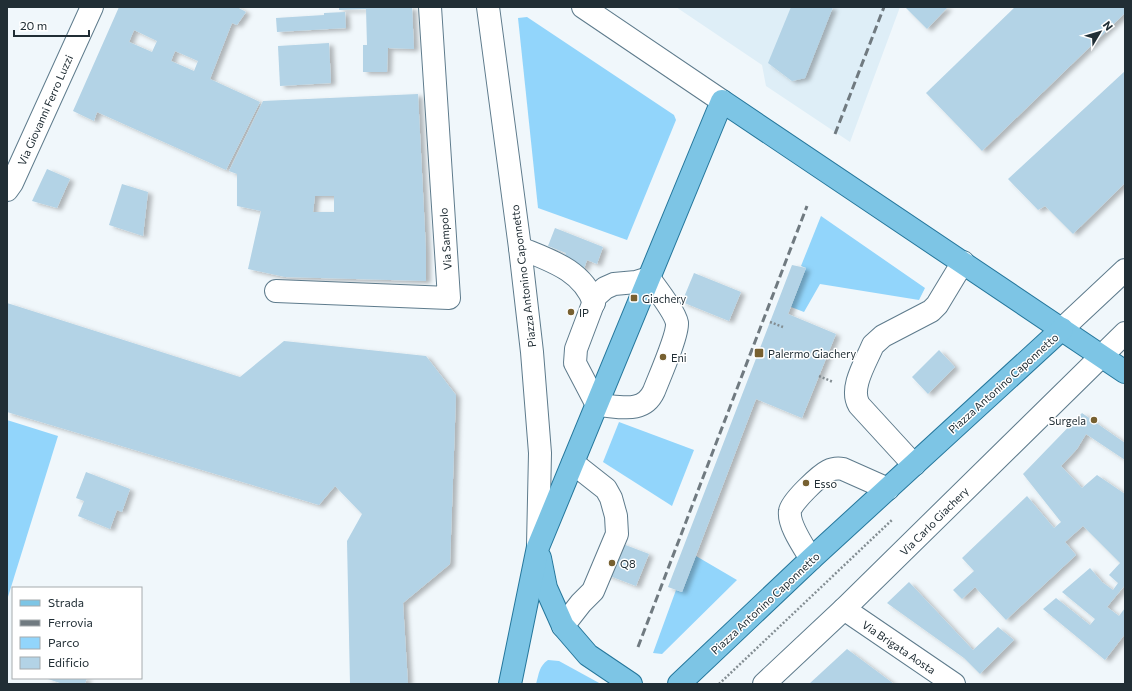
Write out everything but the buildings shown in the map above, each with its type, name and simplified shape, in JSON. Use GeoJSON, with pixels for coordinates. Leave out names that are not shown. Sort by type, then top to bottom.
{"type":"FeatureCollection","features":[{"type":"Feature","properties":{"kind":"main road","name":"Piazza Antonino Caponnetto"},"geometry":{"type":"LineString","coordinates":[[510,684],[538,547],[574,463],[722,101],[1062,329],[811,559],[679,684]]}},
{"type":"Feature","properties":{"kind":"main road"},"geometry":{"type":"LineString","coordinates":[[1062,329],[1125,372]]}},
{"type":"Feature","properties":{"kind":"main road","name":"Piazza Antonino Caponnetto"},"geometry":{"type":"LineString","coordinates":[[538,547],[546,588],[564,626],[588,655],[631,684]]}},
{"type":"Feature","properties":{"kind":"street","name":"Via Giovanni Ferro Luzzi"},"geometry":{"type":"LineString","coordinates":[[7,190],[12,183],[92,7]]}},
{"type":"Feature","properties":{"kind":"street","name":"Via Sampolo"},"geometry":{"type":"LineString","coordinates":[[276,291],[449,298],[430,7]]}},
{"type":"Feature","properties":{"kind":"street","name":"Piazza Antonino Caponnetto"},"geometry":{"type":"LineString","coordinates":[[488,7],[520,248],[532,352],[539,445],[540,500],[538,547]]}},
{"type":"Feature","properties":{"kind":"street","name":"Piazza Antonino Caponnetto"},"geometry":{"type":"LineString","coordinates":[[582,7],[722,101]]}},
{"type":"Feature","properties":{"kind":"street"},"geometry":{"type":"LineString","coordinates":[[520,248],[564,267],[576,276],[589,291],[594,303]]}},
{"type":"Feature","properties":{"kind":"street"},"geometry":{"type":"LineString","coordinates":[[914,465],[859,405],[856,399],[856,384],[873,345],[877,340],[931,312],[937,305],[963,262]]}},
{"type":"Feature","properties":{"kind":"street"},"geometry":{"type":"LineString","coordinates":[[1062,329],[1125,270]]}},
{"type":"Feature","properties":{"kind":"street"},"geometry":{"type":"LineString","coordinates":[[649,278],[673,314],[677,323],[676,334],[654,391],[650,399],[636,408],[597,405],[575,363],[576,349],[596,296],[605,288],[614,284],[636,282],[649,278]]}},
{"type":"Feature","properties":{"kind":"street","name":"Via Carlo Giachery"},"geometry":{"type":"LineString","coordinates":[[764,684],[844,609],[1125,333]]}},
{"type":"Feature","properties":{"kind":"street"},"geometry":{"type":"LineString","coordinates":[[564,626],[593,591],[617,534],[616,516],[611,498],[606,489],[574,463]]}},
{"type":"Feature","properties":{"kind":"street"},"geometry":{"type":"LineString","coordinates":[[811,559],[792,525],[790,510],[794,503],[823,474],[836,468],[843,469],[888,489]]}},
{"type":"Feature","properties":{"kind":"street","name":"Via Brigata Aosta"},"geometry":{"type":"LineString","coordinates":[[844,609],[954,684]]}},
{"type":"Feature","properties":{"kind":"path"},"geometry":{"type":"LineString","coordinates":[[770,322],[783,327]]}},
{"type":"Feature","properties":{"kind":"shaded area"},"geometry":{"type":"Polygon","coordinates":[[[676,7],[900,7],[850,142],[766,86],[762,65],[676,7]]]}},
{"type":"Feature","properties":{"kind":"green space"},"geometry":{"type":"Polygon","coordinates":[[[527,17],[674,115],[676,120],[627,240],[538,208],[518,18],[527,17]]]}},
{"type":"Feature","properties":{"kind":"green space"},"geometry":{"type":"Polygon","coordinates":[[[821,216],[925,288],[919,300],[820,284],[804,312],[791,307],[806,268],[801,266],[821,216]]]}},
{"type":"Feature","properties":{"kind":"green space"},"geometry":{"type":"Polygon","coordinates":[[[7,420],[58,436],[7,600],[7,420]]]}},
{"type":"Feature","properties":{"kind":"green space"},"geometry":{"type":"Polygon","coordinates":[[[619,422],[694,450],[672,506],[603,462],[619,422]]]}},
{"type":"Feature","properties":{"kind":"green space"},"geometry":{"type":"Polygon","coordinates":[[[696,556],[737,580],[662,654],[653,653],[676,590],[682,592],[696,556]]]}},
{"type":"Feature","properties":{"kind":"green space"},"geometry":{"type":"Polygon","coordinates":[[[548,660],[559,661],[601,684],[536,684],[541,668],[548,660]]]}},
{"type":"Feature","properties":{"kind":"railway"},"geometry":{"type":"LineString","coordinates":[[835,134],[884,7]]}},
{"type":"Feature","properties":{"kind":"railway"},"geometry":{"type":"LineString","coordinates":[[638,647],[807,206]]}},
{"type":"Feature","properties":{"kind":"place","name":"Giachery"},"geometry":{"type":"Point","coordinates":[634,298]}},
{"type":"Feature","properties":{"kind":"place","name":"IP"},"geometry":{"type":"Point","coordinates":[571,312]}},
{"type":"Feature","properties":{"kind":"place","name":"Palermo Giachery"},"geometry":{"type":"Point","coordinates":[759,353]}},
{"type":"Feature","properties":{"kind":"place","name":"Eni"},"geometry":{"type":"Point","coordinates":[663,357]}},
{"type":"Feature","properties":{"kind":"place","name":"Surgela"},"geometry":{"type":"Point","coordinates":[1094,420]}},
{"type":"Feature","properties":{"kind":"place","name":"Esso"},"geometry":{"type":"Point","coordinates":[806,483]}},
{"type":"Feature","properties":{"kind":"place","name":"Q8"},"geometry":{"type":"Point","coordinates":[612,563]}}]}
